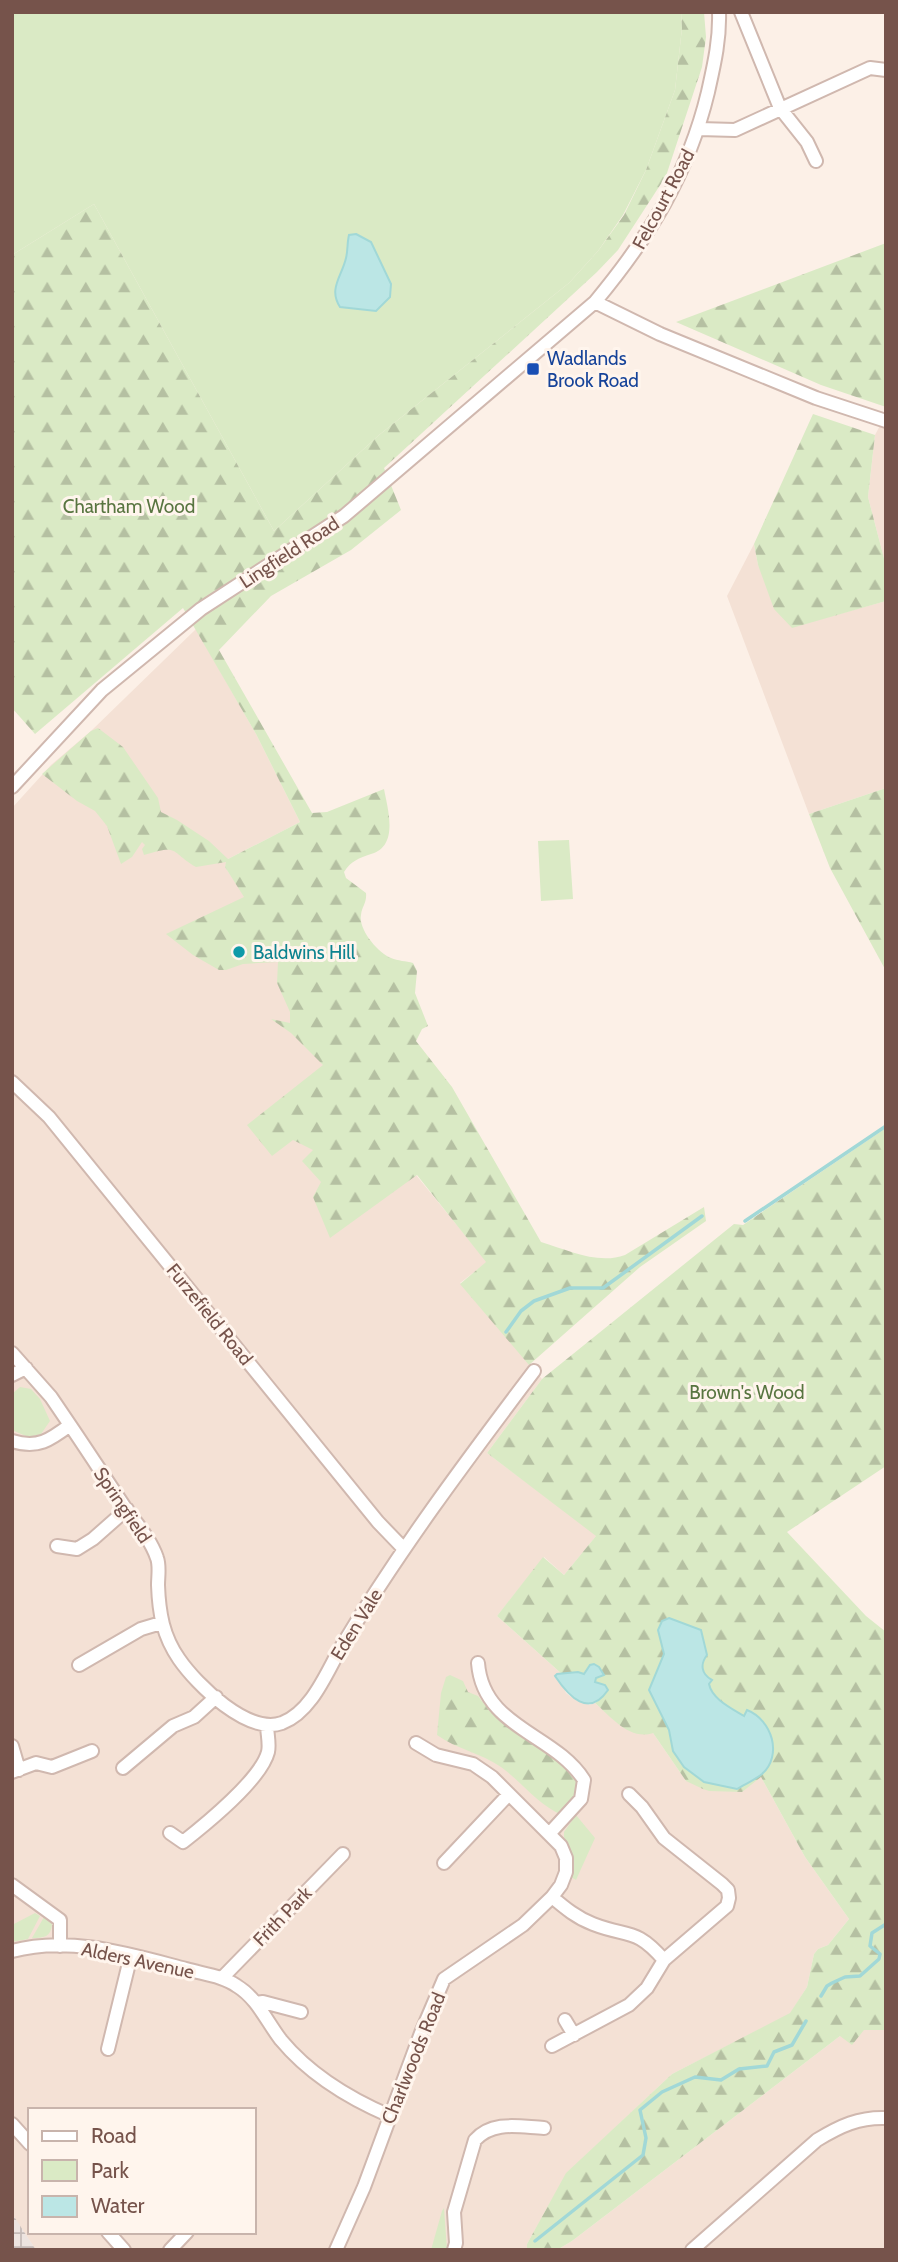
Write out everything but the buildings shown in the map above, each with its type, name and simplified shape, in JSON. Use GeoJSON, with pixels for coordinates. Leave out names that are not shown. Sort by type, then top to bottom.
{"type":"FeatureCollection","features":[{"type":"Feature","properties":{"kind":"street","name":"Felcourt Road"},"geometry":{"type":"LineString","coordinates":[[570,321],[595,302],[629,261],[676,184],[699,130],[718,44],[719,12]]}},
{"type":"Feature","properties":{"kind":"street"},"geometry":{"type":"LineString","coordinates":[[741,12],[779,108],[807,142],[816,161]]}},
{"type":"Feature","properties":{"kind":"street"},"geometry":{"type":"LineString","coordinates":[[699,130],[736,130],[870,68],[886,70]]}},
{"type":"Feature","properties":{"kind":"street"},"geometry":{"type":"LineString","coordinates":[[595,302],[660,334],[816,398],[886,421]]}},
{"type":"Feature","properties":{"kind":"street","name":"Lingfield Road"},"geometry":{"type":"LineString","coordinates":[[12,787],[102,691],[201,610],[344,516],[454,424],[570,321]]}},
{"type":"Feature","properties":{"kind":"street","name":"Furzefield Road"},"geometry":{"type":"LineString","coordinates":[[12,1082],[49,1117],[378,1522],[404,1549]]}},
{"type":"Feature","properties":{"kind":"street","name":"Springfield"},"geometry":{"type":"LineString","coordinates":[[12,1353],[51,1397],[143,1531],[158,1560],[161,1623],[181,1662],[234,1713],[267,1725]]}},
{"type":"Feature","properties":{"kind":"street"},"geometry":{"type":"LineString","coordinates":[[12,1375],[26,1368]]}},
{"type":"Feature","properties":{"kind":"street","name":"Eden Vale"},"geometry":{"type":"LineString","coordinates":[[267,1725],[281,1724],[296,1716],[310,1700],[365,1607],[404,1549],[534,1371]]}},
{"type":"Feature","properties":{"kind":"street"},"geometry":{"type":"LineString","coordinates":[[12,1441],[24,1445],[48,1442],[70,1425]]}},
{"type":"Feature","properties":{"kind":"street"},"geometry":{"type":"LineString","coordinates":[[57,1546],[77,1549],[127,1510]]}},
{"type":"Feature","properties":{"kind":"street"},"geometry":{"type":"LineString","coordinates":[[79,1665],[141,1629],[161,1623]]}},
{"type":"Feature","properties":{"kind":"street"},"geometry":{"type":"LineString","coordinates":[[478,1663],[479,1679],[499,1713],[574,1765],[584,1780],[581,1799],[550,1834]]}},
{"type":"Feature","properties":{"kind":"street"},"geometry":{"type":"LineString","coordinates":[[123,1768],[173,1726],[194,1717],[216,1697]]}},
{"type":"Feature","properties":{"kind":"street"},"geometry":{"type":"LineString","coordinates":[[170,1833],[183,1842],[209,1821],[259,1770],[269,1751],[267,1725]]}},
{"type":"Feature","properties":{"kind":"street","name":"Charlwoods Road"},"geometry":{"type":"LineString","coordinates":[[336,2250],[364,2187],[444,1979],[523,1925],[552,1897],[566,1872],[566,1858],[561,1846],[492,1777],[473,1764],[436,1755],[416,1743]]}},
{"type":"Feature","properties":{"kind":"street"},"geometry":{"type":"LineString","coordinates":[[12,1746],[16,1771],[36,1763],[52,1767],[92,1751]]}},
{"type":"Feature","properties":{"kind":"street"},"geometry":{"type":"LineString","coordinates":[[444,1863],[509,1794]]}},
{"type":"Feature","properties":{"kind":"street"},"geometry":{"type":"LineString","coordinates":[[552,2046],[629,2005],[646,1988],[664,1960],[721,1913],[729,1898],[728,1890],[664,1838],[629,1794]]}},
{"type":"Feature","properties":{"kind":"street","name":"Frith Park"},"geometry":{"type":"LineString","coordinates":[[222,1978],[343,1854]]}},
{"type":"Feature","properties":{"kind":"street"},"geometry":{"type":"LineString","coordinates":[[12,1885],[60,1920],[60,1946]]}},
{"type":"Feature","properties":{"kind":"street"},"geometry":{"type":"LineString","coordinates":[[552,1897],[592,1924],[635,1934],[649,1943],[664,1960]]}},
{"type":"Feature","properties":{"kind":"street","name":"Alders Avenue"},"geometry":{"type":"LineString","coordinates":[[12,1951],[26,1947],[60,1946],[131,1955],[222,1978],[238,1986],[256,2003],[274,2030],[300,2060],[348,2096],[390,2116]]}},
{"type":"Feature","properties":{"kind":"street"},"geometry":{"type":"LineString","coordinates":[[108,2049],[131,1955]]}},
{"type":"Feature","properties":{"kind":"street","name":"Alders Avenue"},"geometry":{"type":"LineString","coordinates":[[256,2003],[263,2002],[301,2012]]}},
{"type":"Feature","properties":{"kind":"street"},"geometry":{"type":"LineString","coordinates":[[565,2020],[573,2035]]}},
{"type":"Feature","properties":{"kind":"street"},"geometry":{"type":"LineString","coordinates":[[700,2248],[719,2225],[817,2140],[839,2126],[858,2119],[886,2118]]}},
{"type":"Feature","properties":{"kind":"street"},"geometry":{"type":"LineString","coordinates":[[12,2124],[28,2142]]}},
{"type":"Feature","properties":{"kind":"street"},"geometry":{"type":"LineString","coordinates":[[454,2250],[454,2212],[475,2140],[483,2131],[504,2126],[544,2128]]}},
{"type":"Feature","properties":{"kind":"street"},"geometry":{"type":"LineString","coordinates":[[110,2234],[124,2250]]}},
{"type":"Feature","properties":{"kind":"street"},"geometry":{"type":"LineString","coordinates":[[170,2250],[185,2234]]}},
{"type":"Feature","properties":{"kind":"shaded area"},"geometry":{"type":"Polygon","coordinates":[[[886,414],[886,566],[868,497],[875,435],[886,414]]]}},
{"type":"Feature","properties":{"kind":"shaded area"},"geometry":{"type":"Polygon","coordinates":[[[754,544],[758,565],[792,627],[886,601],[886,788],[809,814],[727,596],[754,544]]]}},
{"type":"Feature","properties":{"kind":"shaded area"},"geometry":{"type":"Polygon","coordinates":[[[196,629],[256,734],[300,822],[228,859],[225,867],[245,897],[277,931],[387,1195],[416,1175],[487,1262],[460,1283],[542,1379],[487,1453],[597,1535],[564,1575],[544,1557],[497,1616],[563,1675],[558,1674],[570,1696],[589,1705],[595,1703],[620,1725],[653,1733],[686,1781],[761,1777],[805,1857],[849,1919],[828,1945],[814,1954],[807,1987],[790,2014],[672,2074],[567,2173],[527,2244],[527,2250],[36,2250],[12,2215],[12,808],[51,765],[91,731],[196,629]]]}},
{"type":"Feature","properties":{"kind":"shaded area"},"geometry":{"type":"Polygon","coordinates":[[[864,2030],[886,2030],[886,2250],[557,2250],[840,2036],[864,2030]]]}},
{"type":"Feature","properties":{"kind":"shaded area"},"geometry":{"type":"Polygon","coordinates":[[[13,2215],[36,2250],[12,2250],[13,2215]]]}},
{"type":"Feature","properties":{"kind":"green space"},"geometry":{"type":"Polygon","coordinates":[[[12,12],[681,12],[682,28],[675,90],[646,170],[623,215],[598,251],[569,283],[379,435],[274,531],[94,204],[12,255],[12,12]]]}},
{"type":"Feature","properties":{"kind":"green space","name":"Chartham Wood"},"geometry":{"type":"Polygon","coordinates":[[[681,12],[704,12],[706,37],[702,67],[666,176],[618,250],[384,468],[401,510],[351,550],[271,596],[219,650],[312,813],[327,812],[384,789],[390,826],[385,843],[380,850],[352,863],[344,872],[346,878],[366,893],[361,921],[370,940],[386,955],[413,963],[417,971],[415,993],[428,1026],[422,1029],[416,1041],[452,1087],[541,1242],[583,1255],[615,1258],[625,1255],[704,1207],[706,1221],[640,1267],[529,1365],[460,1284],[486,1262],[417,1175],[330,1238],[313,1197],[321,1182],[302,1161],[313,1150],[293,1140],[272,1156],[247,1125],[323,1065],[291,1033],[271,1019],[290,1023],[290,1012],[277,983],[278,962],[243,964],[219,970],[193,955],[166,934],[244,897],[225,867],[226,862],[196,867],[169,850],[144,855],[142,849],[145,845],[142,842],[132,857],[121,864],[107,826],[95,811],[77,801],[42,774],[91,731],[98,728],[123,747],[158,798],[161,812],[209,841],[228,859],[300,822],[256,734],[183,608],[35,734],[12,708],[12,255],[94,204],[274,531],[379,435],[569,283],[598,251],[624,215],[646,170],[675,90],[682,28],[681,12]]]}},
{"type":"Feature","properties":{"kind":"green space"},"geometry":{"type":"Polygon","coordinates":[[[886,243],[886,407],[821,385],[676,322],[886,243]]]}},
{"type":"Feature","properties":{"kind":"green space"},"geometry":{"type":"Polygon","coordinates":[[[813,414],[875,435],[868,497],[886,566],[886,601],[792,628],[774,609],[758,565],[754,544],[813,414]]]}},
{"type":"Feature","properties":{"kind":"green space"},"geometry":{"type":"Polygon","coordinates":[[[886,788],[886,971],[830,868],[809,814],[886,788]]]}},
{"type":"Feature","properties":{"kind":"green space"},"geometry":{"type":"Polygon","coordinates":[[[569,840],[573,899],[541,901],[538,841],[569,840]]]}},
{"type":"Feature","properties":{"kind":"green space","name":"Brown's Wood"},"geometry":{"type":"Polygon","coordinates":[[[886,1128],[886,1466],[787,1532],[866,1616],[886,1632],[886,2030],[864,2030],[852,2045],[840,2036],[572,2241],[557,2250],[527,2250],[527,2244],[566,2173],[672,2074],[790,2013],[807,1987],[814,1954],[828,1945],[849,1919],[805,1857],[761,1777],[742,1792],[709,1791],[686,1781],[653,1733],[645,1735],[629,1731],[595,1703],[604,1696],[595,1683],[596,1678],[578,1672],[563,1675],[497,1616],[543,1557],[564,1575],[596,1536],[487,1453],[542,1379],[734,1224],[743,1225],[886,1128]]]}},
{"type":"Feature","properties":{"kind":"green space"},"geometry":{"type":"Polygon","coordinates":[[[20,1387],[31,1389],[40,1399],[50,1421],[41,1434],[28,1437],[12,1430],[12,1394],[20,1387]]]}},
{"type":"Feature","properties":{"kind":"green space"},"geometry":{"type":"Polygon","coordinates":[[[450,1675],[463,1681],[468,1692],[478,1696],[488,1709],[510,1727],[576,1771],[580,1790],[562,1815],[545,1805],[501,1767],[437,1735],[441,1693],[446,1677],[450,1675]]]}},
{"type":"Feature","properties":{"kind":"green space"},"geometry":{"type":"Polygon","coordinates":[[[576,1815],[595,1838],[576,1880],[571,1877],[573,1857],[564,1832],[576,1815]]]}},
{"type":"Feature","properties":{"kind":"green space"},"geometry":{"type":"Polygon","coordinates":[[[35,1913],[40,1916],[28,1939],[12,1942],[12,1925],[35,1913]]]}},
{"type":"Feature","properties":{"kind":"green space"},"geometry":{"type":"Polygon","coordinates":[[[44,1917],[52,1924],[50,1932],[43,1937],[32,1938],[44,1917]]]}},
{"type":"Feature","properties":{"kind":"green space"},"geometry":{"type":"Polygon","coordinates":[[[444,2208],[447,2250],[431,2250],[442,2211],[444,2208]]]}},
{"type":"Feature","properties":{"kind":"water"},"geometry":{"type":"Polygon","coordinates":[[[356,234],[371,242],[391,284],[390,297],[376,311],[340,307],[335,294],[346,258],[349,235],[356,234]]]}},
{"type":"Feature","properties":{"kind":"water"},"geometry":{"type":"Polygon","coordinates":[[[669,1618],[701,1630],[707,1655],[703,1669],[712,1680],[709,1684],[714,1694],[744,1716],[747,1710],[756,1715],[772,1739],[772,1757],[768,1766],[762,1774],[737,1789],[704,1782],[684,1767],[673,1751],[669,1730],[649,1690],[664,1654],[658,1630],[662,1621],[669,1618]]]}},
{"type":"Feature","properties":{"kind":"water"},"geometry":{"type":"Polygon","coordinates":[[[594,1664],[604,1675],[596,1678],[595,1682],[605,1685],[608,1690],[594,1703],[573,1697],[555,1676],[578,1672],[584,1674],[590,1665],[594,1664]]]}},
{"type":"Feature","properties":{"kind":"waterway"},"geometry":{"type":"LineString","coordinates":[[745,1221],[886,1126]]}},
{"type":"Feature","properties":{"kind":"waterway"},"geometry":{"type":"LineString","coordinates":[[506,1332],[521,1311],[534,1301],[570,1288],[603,1288],[702,1216]]}},
{"type":"Feature","properties":{"kind":"waterway"},"geometry":{"type":"LineString","coordinates":[[821,1996],[827,1986],[845,1977],[860,1976],[879,1959],[880,1954],[870,1946],[872,1933],[886,1924]]}},
{"type":"Feature","properties":{"kind":"waterway"},"geometry":{"type":"LineString","coordinates":[[535,2241],[643,2155],[646,2138],[640,2110],[662,2092],[695,2077],[721,2080],[739,2069],[767,2066],[774,2052],[792,2045],[806,2021]]}},
{"type":"Feature","properties":{"kind":"place","name":"Wadlands Brook Road"},"geometry":{"type":"Point","coordinates":[533,369]}},
{"type":"Feature","properties":{"kind":"place","name":"Baldwins Hill"},"geometry":{"type":"Point","coordinates":[239,952]}}]}
